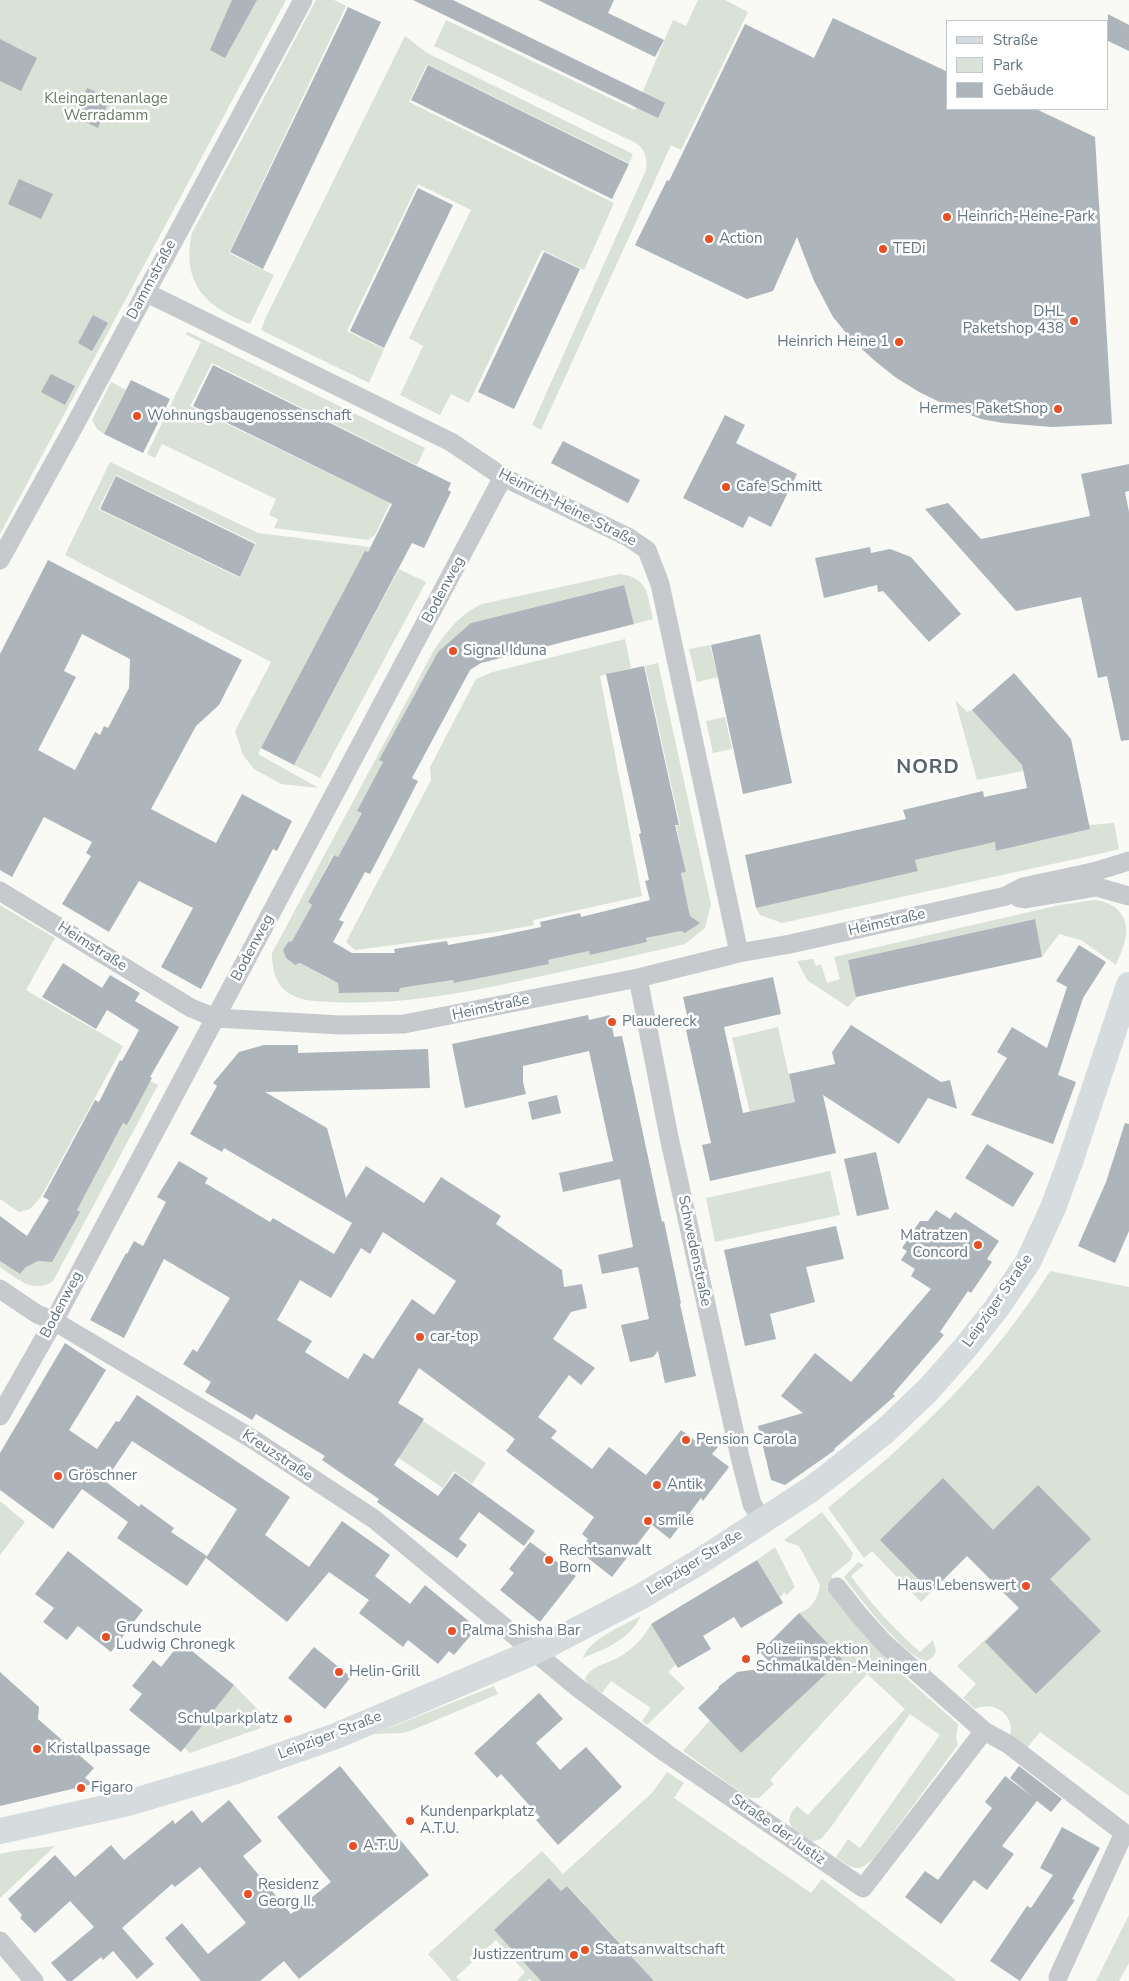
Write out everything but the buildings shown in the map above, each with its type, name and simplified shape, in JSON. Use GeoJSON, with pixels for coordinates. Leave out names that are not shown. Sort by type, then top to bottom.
{"type":"FeatureCollection","features":[{"type":"Feature","properties":{"kind":"main road","name":"Leipziger Straße"},"geometry":{"type":"LineString","coordinates":[[0,1831],[128,1803],[236,1771],[336,1736],[536,1651],[640,1597],[763,1521],[835,1471],[908,1410],[965,1348],[996,1309],[1028,1262],[1053,1208],[1074,1151],[1129,985]]}},
{"type":"Feature","properties":{"kind":"street","name":"Dammstraße"},"geometry":{"type":"LineString","coordinates":[[0,560],[303,0]]}},
{"type":"Feature","properties":{"kind":"street","name":"Heinrich-Heine-Straße"},"geometry":{"type":"LineString","coordinates":[[145,292],[452,442],[503,477],[628,537],[647,550],[660,584],[739,953]]}},
{"type":"Feature","properties":{"kind":"street","name":"Bodenweg"},"geometry":{"type":"LineString","coordinates":[[0,1416],[54,1321],[503,477]]}},
{"type":"Feature","properties":{"kind":"street","name":"Heimstraße"},"geometry":{"type":"LineString","coordinates":[[0,891],[191,1008],[216,1018],[340,1025],[404,1024],[638,978],[739,953],[790,944],[1006,896],[1023,887],[1093,872],[1129,861]]}},
{"type":"Feature","properties":{"kind":"street","name":"Heimstraße"},"geometry":{"type":"LineString","coordinates":[[1006,896],[1025,899],[1097,887],[1129,896]]}},
{"type":"Feature","properties":{"kind":"street","name":"Schwedenstraße"},"geometry":{"type":"LineString","coordinates":[[638,978],[669,1137],[740,1457],[752,1504],[763,1521]]}},
{"type":"Feature","properties":{"kind":"street","name":"Kreuzstraße"},"geometry":{"type":"LineString","coordinates":[[0,1289],[37,1314],[54,1321],[254,1440],[374,1519],[536,1651]]}},
{"type":"Feature","properties":{"kind":"street"},"geometry":{"type":"LineString","coordinates":[[837,1587],[885,1644],[984,1731],[1008,1744],[1124,1833],[1058,1978]]}},
{"type":"Feature","properties":{"kind":"street","name":"Straße der Justiz"},"geometry":{"type":"LineString","coordinates":[[536,1651],[578,1688],[649,1740],[863,1888],[984,1731]]}},
{"type":"Feature","properties":{"kind":"street"},"geometry":{"type":"LineString","coordinates":[[0,1941],[34,1981]]}},
{"type":"Feature","properties":{"kind":"green space","name":"Kleingartenanlage Werradamm"},"geometry":{"type":"Polygon","coordinates":[[[0,0],[286,0],[0,534],[0,0]]]}},
{"type":"Feature","properties":{"kind":"green space"},"geometry":{"type":"Polygon","coordinates":[[[316,0],[334,0],[346,6],[229,253],[274,275],[250,324],[220,310],[200,291],[190,266],[189,251],[192,233],[316,0]]]}},
{"type":"Feature","properties":{"kind":"green space"},"geometry":{"type":"Polygon","coordinates":[[[698,0],[725,0],[748,12],[681,150],[671,145],[541,430],[532,425],[646,170],[645,155],[636,143],[434,46],[446,20],[635,110],[673,20],[686,26],[698,0]]]}},
{"type":"Feature","properties":{"kind":"green space"},"geometry":{"type":"Polygon","coordinates":[[[405,36],[427,53],[633,154],[629,163],[427,64],[409,102],[614,203],[584,270],[542,250],[469,403],[451,394],[440,415],[400,395],[423,346],[409,338],[471,210],[418,184],[347,331],[384,349],[369,383],[261,330],[405,36]]]}},
{"type":"Feature","properties":{"kind":"green space"},"geometry":{"type":"Polygon","coordinates":[[[188,332],[425,448],[417,465],[212,363],[190,406],[390,503],[375,535],[368,540],[274,528],[278,519],[269,515],[276,499],[162,444],[155,458],[147,454],[201,342],[185,334],[188,332]]]}},
{"type":"Feature","properties":{"kind":"green space"},"geometry":{"type":"Polygon","coordinates":[[[111,382],[126,390],[104,434],[97,429],[92,420],[111,382]]]}},
{"type":"Feature","properties":{"kind":"green space"},"geometry":{"type":"Polygon","coordinates":[[[110,462],[258,533],[370,547],[258,754],[319,788],[281,784],[254,769],[243,755],[235,731],[271,662],[65,555],[110,462]],[[116,475],[98,509],[240,578],[256,543],[116,475]]]}},
{"type":"Feature","properties":{"kind":"green space"},"geometry":{"type":"Polygon","coordinates":[[[399,569],[426,582],[320,778],[294,765],[399,569]]]}},
{"type":"Feature","properties":{"kind":"green space"},"geometry":{"type":"Polygon","coordinates":[[[620,574],[637,579],[642,583],[648,595],[653,619],[634,624],[623,585],[471,623],[380,760],[383,762],[358,811],[362,813],[338,857],[333,855],[308,902],[312,905],[292,941],[288,942],[283,950],[286,958],[295,965],[300,963],[329,979],[338,980],[339,993],[399,992],[400,988],[453,980],[455,983],[548,964],[548,960],[589,951],[590,955],[647,942],[646,938],[681,931],[686,932],[692,928],[695,921],[690,916],[681,873],[686,872],[676,826],[680,825],[645,666],[658,663],[711,904],[705,928],[685,944],[492,987],[447,995],[356,1003],[307,1000],[287,992],[276,977],[272,953],[434,650],[444,636],[461,618],[482,604],[620,574]]]}},
{"type":"Feature","properties":{"kind":"green space"},"geometry":{"type":"Polygon","coordinates":[[[625,639],[631,668],[600,676],[642,896],[533,920],[534,925],[495,932],[355,950],[346,942],[431,780],[430,767],[476,679],[493,672],[625,639]]]}},
{"type":"Feature","properties":{"kind":"green space"},"geometry":{"type":"Polygon","coordinates":[[[710,645],[718,677],[697,682],[689,649],[710,645]]]}},
{"type":"Feature","properties":{"kind":"green space"},"geometry":{"type":"Polygon","coordinates":[[[955,700],[967,712],[972,710],[1022,765],[1023,771],[977,780],[955,700]]]}},
{"type":"Feature","properties":{"kind":"green space"},"geometry":{"type":"Polygon","coordinates":[[[725,717],[732,749],[713,753],[706,721],[725,717]]]}},
{"type":"Feature","properties":{"kind":"green space"},"geometry":{"type":"Polygon","coordinates":[[[1114,823],[1119,849],[1103,853],[782,923],[760,915],[756,908],[918,870],[915,860],[995,842],[997,851],[1090,829],[1089,825],[1114,823]]]}},
{"type":"Feature","properties":{"kind":"green space"},"geometry":{"type":"Polygon","coordinates":[[[1093,900],[1113,906],[1125,921],[1125,939],[1116,965],[1081,940],[1059,934],[1042,957],[1034,919],[848,960],[857,997],[848,1007],[807,980],[797,961],[813,959],[816,966],[821,964],[827,983],[840,979],[834,957],[1055,906],[1093,900]]]}},
{"type":"Feature","properties":{"kind":"green space"},"geometry":{"type":"Polygon","coordinates":[[[0,905],[55,938],[26,990],[123,1046],[41,1197],[30,1209],[19,1212],[0,1199],[0,905]]]}},
{"type":"Feature","properties":{"kind":"green space"},"geometry":{"type":"Polygon","coordinates":[[[778,1027],[795,1102],[750,1112],[732,1038],[778,1027]]]}},
{"type":"Feature","properties":{"kind":"green space"},"geometry":{"type":"Polygon","coordinates":[[[150,1081],[158,1085],[53,1281],[46,1285],[32,1286],[0,1267],[0,1261],[20,1274],[77,1210],[123,1123],[127,1125],[150,1081]]]}},
{"type":"Feature","properties":{"kind":"green space"},"geometry":{"type":"Polygon","coordinates":[[[830,1171],[840,1215],[715,1242],[706,1198],[830,1171]]]}},
{"type":"Feature","properties":{"kind":"green space"},"geometry":{"type":"Polygon","coordinates":[[[1050,1271],[1129,1287],[1129,1796],[1040,1732],[1027,1748],[1010,1736],[1010,1722],[1001,1711],[989,1706],[975,1709],[963,1698],[976,1684],[957,1666],[1019,1608],[967,1556],[921,1602],[872,1551],[864,1558],[828,1508],[896,1450],[955,1393],[1006,1334],[1050,1271]]]}},
{"type":"Feature","properties":{"kind":"green space"},"geometry":{"type":"Polygon","coordinates":[[[423,1421],[486,1463],[472,1484],[454,1471],[443,1488],[346,1422],[423,1421]]]}},
{"type":"Feature","properties":{"kind":"green space"},"geometry":{"type":"Polygon","coordinates":[[[0,1501],[25,1522],[0,1555],[0,1501]]]}},
{"type":"Feature","properties":{"kind":"green space"},"geometry":{"type":"Polygon","coordinates":[[[822,1512],[853,1553],[851,1560],[831,1576],[834,1580],[826,1587],[897,1670],[958,1724],[956,1738],[958,1745],[874,1858],[859,1868],[851,1867],[836,1857],[848,1839],[860,1848],[940,1735],[910,1714],[821,1839],[811,1842],[792,1828],[789,1821],[791,1813],[797,1806],[808,1815],[905,1709],[867,1674],[770,1780],[774,1784],[759,1798],[751,1798],[743,1794],[683,1751],[710,1720],[741,1753],[799,1613],[811,1606],[819,1590],[820,1585],[799,1546],[784,1540],[822,1512]]]}},
{"type":"Feature","properties":{"kind":"green space"},"geometry":{"type":"Polygon","coordinates":[[[775,1547],[795,1587],[787,1595],[784,1592],[780,1598],[757,1560],[775,1547]]]}},
{"type":"Feature","properties":{"kind":"green space"},"geometry":{"type":"Polygon","coordinates":[[[858,1562],[864,1565],[851,1576],[892,1625],[920,1652],[933,1640],[936,1651],[933,1657],[927,1661],[918,1658],[907,1650],[882,1625],[844,1577],[858,1562]]]}},
{"type":"Feature","properties":{"kind":"green space"},"geometry":{"type":"Polygon","coordinates":[[[641,1616],[624,1637],[609,1647],[583,1658],[592,1645],[600,1639],[641,1616]]]}},
{"type":"Feature","properties":{"kind":"green space"},"geometry":{"type":"Polygon","coordinates":[[[651,1624],[676,1664],[668,1672],[685,1688],[647,1725],[642,1721],[651,1708],[611,1681],[602,1693],[589,1685],[585,1679],[595,1668],[618,1658],[633,1647],[651,1624]]]}},
{"type":"Feature","properties":{"kind":"green space"},"geometry":{"type":"Polygon","coordinates":[[[234,1685],[263,1715],[258,1719],[261,1728],[190,1753],[184,1747],[234,1685]]]}},
{"type":"Feature","properties":{"kind":"green space"},"geometry":{"type":"Polygon","coordinates":[[[494,1686],[498,1694],[410,1731],[374,1734],[494,1686]]]}},
{"type":"Feature","properties":{"kind":"green space"},"geometry":{"type":"Polygon","coordinates":[[[667,1772],[684,1783],[674,1798],[811,1893],[822,1879],[957,1981],[654,1981],[600,1921],[593,1927],[578,1911],[585,1904],[567,1886],[561,1891],[549,1878],[494,1930],[541,1981],[532,1981],[530,1979],[527,1981],[517,1981],[525,1972],[496,1940],[456,1977],[460,1981],[452,1981],[428,1954],[542,1851],[563,1874],[652,1793],[667,1772]]]}},
{"type":"Feature","properties":{"kind":"green space"},"geometry":{"type":"Polygon","coordinates":[[[55,1846],[0,1898],[0,1854],[55,1846]]]}},
{"type":"Feature","properties":{"kind":"green space"},"geometry":{"type":"Polygon","coordinates":[[[1129,1915],[1129,1963],[1119,1981],[1096,1981],[1129,1915]]]}},
{"type":"Feature","properties":{"kind":"place","name":"Heinrich-Heine-Park"},"geometry":{"type":"Point","coordinates":[947,217]}},
{"type":"Feature","properties":{"kind":"place","name":"Action"},"geometry":{"type":"Point","coordinates":[709,239]}},
{"type":"Feature","properties":{"kind":"place","name":"TEDi"},"geometry":{"type":"Point","coordinates":[883,249]}},
{"type":"Feature","properties":{"kind":"place","name":"DHL Paketshop 438"},"geometry":{"type":"Point","coordinates":[1074,321]}},
{"type":"Feature","properties":{"kind":"place","name":"Heinrich Heine 1"},"geometry":{"type":"Point","coordinates":[899,342]}},
{"type":"Feature","properties":{"kind":"place","name":"Hermes PaketShop"},"geometry":{"type":"Point","coordinates":[1058,409]}},
{"type":"Feature","properties":{"kind":"place","name":"Wohnungsbaugenossenschaft"},"geometry":{"type":"Point","coordinates":[137,416]}},
{"type":"Feature","properties":{"kind":"place","name":"Cafe Schmitt"},"geometry":{"type":"Point","coordinates":[726,487]}},
{"type":"Feature","properties":{"kind":"place","name":"Signal Iduna"},"geometry":{"type":"Point","coordinates":[453,651]}},
{"type":"Feature","properties":{"kind":"place","name":"Plaudereck"},"geometry":{"type":"Point","coordinates":[612,1022]}},
{"type":"Feature","properties":{"kind":"place","name":"Matratzen Concord"},"geometry":{"type":"Point","coordinates":[978,1245]}},
{"type":"Feature","properties":{"kind":"place","name":"car-top"},"geometry":{"type":"Point","coordinates":[420,1337]}},
{"type":"Feature","properties":{"kind":"place","name":"Pension Carola"},"geometry":{"type":"Point","coordinates":[686,1440]}},
{"type":"Feature","properties":{"kind":"place","name":"Gröschner"},"geometry":{"type":"Point","coordinates":[58,1476]}},
{"type":"Feature","properties":{"kind":"place","name":"Antik"},"geometry":{"type":"Point","coordinates":[657,1485]}},
{"type":"Feature","properties":{"kind":"place","name":"smile"},"geometry":{"type":"Point","coordinates":[648,1521]}},
{"type":"Feature","properties":{"kind":"place","name":"Rechtsanwalt Born"},"geometry":{"type":"Point","coordinates":[549,1560]}},
{"type":"Feature","properties":{"kind":"place","name":"Haus Lebenswert"},"geometry":{"type":"Point","coordinates":[1026,1586]}},
{"type":"Feature","properties":{"kind":"place","name":"Palma Shisha Bar"},"geometry":{"type":"Point","coordinates":[452,1631]}},
{"type":"Feature","properties":{"kind":"place","name":"Grundschule Ludwig Chronegk"},"geometry":{"type":"Point","coordinates":[106,1637]}},
{"type":"Feature","properties":{"kind":"place","name":"Polizeiinspektion Schmalkalden-Meiningen"},"geometry":{"type":"Point","coordinates":[746,1659]}},
{"type":"Feature","properties":{"kind":"place","name":"Helin-Grill"},"geometry":{"type":"Point","coordinates":[339,1672]}},
{"type":"Feature","properties":{"kind":"place","name":"Schulparkplatz"},"geometry":{"type":"Point","coordinates":[288,1719]}},
{"type":"Feature","properties":{"kind":"place","name":"Kristallpassage"},"geometry":{"type":"Point","coordinates":[37,1749]}},
{"type":"Feature","properties":{"kind":"place","name":"Figaro"},"geometry":{"type":"Point","coordinates":[81,1788]}},
{"type":"Feature","properties":{"kind":"place","name":"Kundenparkplatz A.T.U."},"geometry":{"type":"Point","coordinates":[410,1821]}},
{"type":"Feature","properties":{"kind":"place","name":"A.T.U"},"geometry":{"type":"Point","coordinates":[353,1846]}},
{"type":"Feature","properties":{"kind":"place","name":"Residenz Georg II."},"geometry":{"type":"Point","coordinates":[248,1894]}},
{"type":"Feature","properties":{"kind":"place","name":"Staatsanwaltschaft"},"geometry":{"type":"Point","coordinates":[585,1950]}},
{"type":"Feature","properties":{"kind":"place","name":"Justizzentrum"},"geometry":{"type":"Point","coordinates":[574,1955]}},
{"type":"Feature","properties":{"kind":"district","name":"NORD"},"geometry":{"type":"Point","coordinates":[928,768]}}]}
